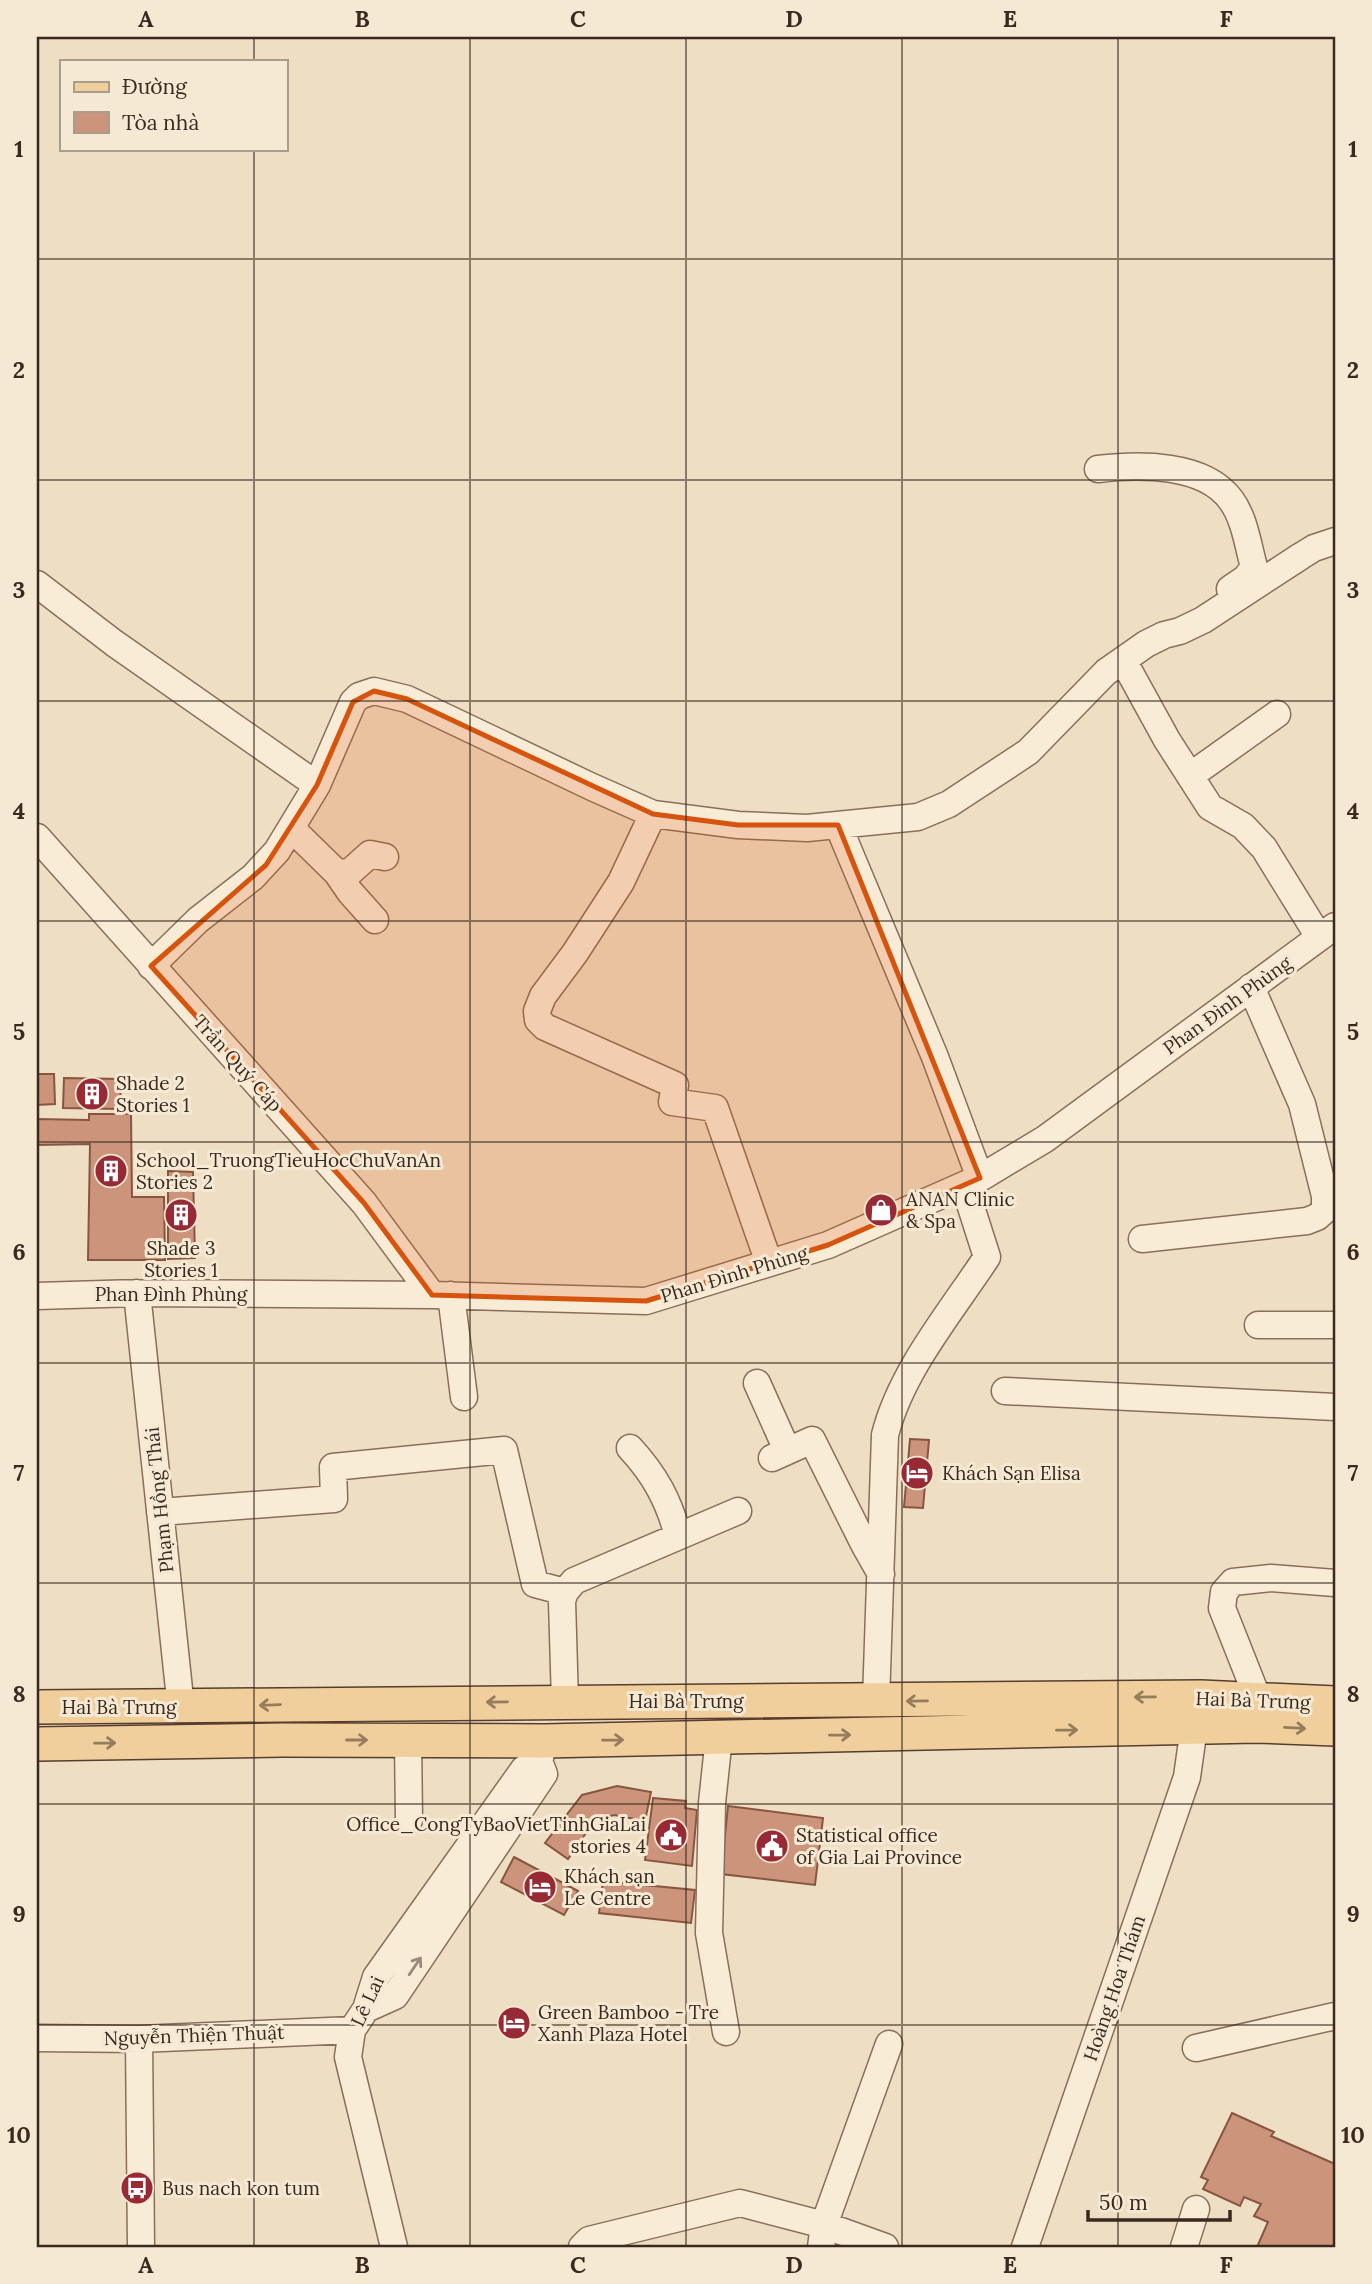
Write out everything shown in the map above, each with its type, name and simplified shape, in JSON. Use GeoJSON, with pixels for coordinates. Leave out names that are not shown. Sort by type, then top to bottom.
{"type":"FeatureCollection","features":[{"type":"Feature","properties":{"kind":"main road","name":"Hai Bà Trưng"},"geometry":{"type":"LineString","coordinates":[[37,1707],[876,1701],[1257,1712],[1335,1703]]}},
{"type":"Feature","properties":{"kind":"main road"},"geometry":{"type":"LineString","coordinates":[[542,1751],[565,1702]]}},
{"type":"Feature","properties":{"kind":"main road","name":"Hai Bà Trưng"},"geometry":{"type":"LineString","coordinates":[[37,1744],[408,1740],[542,1751],[719,1737],[1197,1712]]}},
{"type":"Feature","properties":{"kind":"main road"},"geometry":{"type":"LineString","coordinates":[[1257,1712],[1335,1729]]}},
{"type":"Feature","properties":{"kind":"street"},"geometry":{"type":"LineString","coordinates":[[1098,469],[1146,467],[1197,476],[1218,488],[1231,500],[1240,517],[1253,570],[1246,578],[1171,625],[1164,635]]}},
{"type":"Feature","properties":{"kind":"street"},"geometry":{"type":"LineString","coordinates":[[151,965],[198,920],[266,865],[317,785],[353,702],[359,696],[374,691],[407,699],[592,788],[653,814],[738,825],[807,828],[918,817],[949,804],[1028,752],[1106,672],[1122,660],[1164,635],[1203,620],[1314,548],[1335,541]]}},
{"type":"Feature","properties":{"kind":"street"},"geometry":{"type":"LineString","coordinates":[[37,584],[124,650],[317,785]]}},
{"type":"Feature","properties":{"kind":"street"},"geometry":{"type":"LineString","coordinates":[[1122,660],[1167,740],[1210,807],[1243,826],[1265,848],[1327,931]]}},
{"type":"Feature","properties":{"kind":"street"},"geometry":{"type":"LineString","coordinates":[[1190,776],[1276,714]]}},
{"type":"Feature","properties":{"kind":"street"},"geometry":{"type":"LineString","coordinates":[[653,814],[621,882],[575,953],[543,996],[537,1011],[538,1020],[545,1027],[675,1085],[672,1102],[715,1108],[769,1263]]}},
{"type":"Feature","properties":{"kind":"street"},"geometry":{"type":"LineString","coordinates":[[838,825],[935,1057],[972,1182],[987,1257],[908,1376],[892,1408],[885,1435],[876,1701]]}},
{"type":"Feature","properties":{"kind":"street"},"geometry":{"type":"LineString","coordinates":[[290,828],[337,873],[375,920]]}},
{"type":"Feature","properties":{"kind":"street","name":"Trần Quý Cáp"},"geometry":{"type":"LineString","coordinates":[[37,837],[364,1203],[441,1295]]}},
{"type":"Feature","properties":{"kind":"street"},"geometry":{"type":"LineString","coordinates":[[337,873],[350,872],[370,854],[385,857]]}},
{"type":"Feature","properties":{"kind":"street","name":"Phan Đình Phùng"},"geometry":{"type":"LineString","coordinates":[[37,1296],[137,1293],[441,1295],[646,1301],[828,1245],[972,1182],[1045,1139],[1327,931]]}},
{"type":"Feature","properties":{"kind":"street"},"geometry":{"type":"LineString","coordinates":[[1142,1239],[1307,1221],[1330,1211],[1302,1104],[1251,987]]}},
{"type":"Feature","properties":{"kind":"street","name":"Phạm Hồng Thái"},"geometry":{"type":"LineString","coordinates":[[137,1293],[181,1708]]}},
{"type":"Feature","properties":{"kind":"street"},"geometry":{"type":"LineString","coordinates":[[441,1295],[464,1397]]}},
{"type":"Feature","properties":{"kind":"street"},"geometry":{"type":"LineString","coordinates":[[1258,1325],[1335,1325]]}},
{"type":"Feature","properties":{"kind":"street"},"geometry":{"type":"LineString","coordinates":[[757,1383],[780,1454],[812,1440],[882,1574]]}},
{"type":"Feature","properties":{"kind":"street"},"geometry":{"type":"LineString","coordinates":[[1005,1391],[1335,1407]]}},
{"type":"Feature","properties":{"kind":"street"},"geometry":{"type":"LineString","coordinates":[[630,1448],[647,1467],[661,1489],[671,1508],[678,1536]]}},
{"type":"Feature","properties":{"kind":"street"},"geometry":{"type":"LineString","coordinates":[[160,1512],[334,1499],[333,1467],[504,1450],[535,1584],[565,1592]]}},
{"type":"Feature","properties":{"kind":"street"},"geometry":{"type":"LineString","coordinates":[[565,1702],[562,1601],[574,1581],[738,1511]]}},
{"type":"Feature","properties":{"kind":"street"},"geometry":{"type":"LineString","coordinates":[[1257,1712],[1222,1608],[1224,1592],[1233,1582],[1271,1578],[1335,1583]]}},
{"type":"Feature","properties":{"kind":"street","name":"Hoàng Hoa Thám"},"geometry":{"type":"LineString","coordinates":[[1025,2247],[1187,1777],[1197,1712]]}},
{"type":"Feature","properties":{"kind":"street"},"geometry":{"type":"LineString","coordinates":[[719,1737],[712,1803],[709,1933],[726,2032]]}},
{"type":"Feature","properties":{"kind":"street"},"geometry":{"type":"LineString","coordinates":[[408,1740],[409,1820]]}},
{"type":"Feature","properties":{"kind":"street","name":"Lê Lai"},"geometry":{"type":"LineString","coordinates":[[394,2247],[348,2057],[359,2020],[376,1977],[524,1769],[542,1751]]}},
{"type":"Feature","properties":{"kind":"street"},"geometry":{"type":"LineString","coordinates":[[1196,2048],[1335,2015]]}},
{"type":"Feature","properties":{"kind":"street","name":"Nguyễn Thiện Thuật"},"geometry":{"type":"LineString","coordinates":[[37,2038],[139,2039],[359,2020]]}},
{"type":"Feature","properties":{"kind":"street"},"geometry":{"type":"LineString","coordinates":[[139,2039],[141,2247]]}},
{"type":"Feature","properties":{"kind":"street"},"geometry":{"type":"LineString","coordinates":[[823,2236],[889,2044]]}},
{"type":"Feature","properties":{"kind":"street"},"geometry":{"type":"LineString","coordinates":[[582,2247],[589,2240],[740,2203],[823,2236],[885,2247]]}},
{"type":"Feature","properties":{"kind":"street"},"geometry":{"type":"LineString","coordinates":[[1184,2247],[1196,2209]]}},
{"type":"Feature","properties":{"kind":"highlighted area"},"geometry":{"type":"Polygon","coordinates":[[[374,691],[407,699],[653,814],[738,825],[838,825],[980,1178],[828,1245],[646,1301],[432,1295],[364,1203],[151,966],[266,865],[317,785],[353,702],[374,691]]]}},
{"type":"Feature","properties":{"kind":"building"},"geometry":{"type":"Polygon","coordinates":[[[37,1074],[54,1074],[55,1104],[37,1105],[37,1074]]]}},
{"type":"Feature","properties":{"kind":"building","name":"Shade 2 Stories 1"},"geometry":{"type":"Polygon","coordinates":[[[64,1078],[121,1079],[120,1109],[63,1108],[64,1078]]]}},
{"type":"Feature","properties":{"kind":"building","name":"School_TruongTieuHocChuVanAn Stories 2"},"geometry":{"type":"Polygon","coordinates":[[[89,1114],[131,1114],[132,1197],[164,1197],[165,1260],[88,1260],[90,1144],[37,1145],[37,1119],[89,1120],[89,1114]]]}},
{"type":"Feature","properties":{"kind":"building","name":"Shade 3 Stories 1"},"geometry":{"type":"Polygon","coordinates":[[[168,1171],[193,1172],[195,1258],[168,1259],[168,1171]]]}},
{"type":"Feature","properties":{"kind":"building","name":"Khách Sạn Elisa"},"geometry":{"type":"Polygon","coordinates":[[[910,1439],[929,1440],[923,1508],[904,1507],[910,1439]]]}},
{"type":"Feature","properties":{"kind":"building"},"geometry":{"type":"Polygon","coordinates":[[[617,1786],[651,1792],[645,1821],[614,1815],[595,1820],[568,1859],[545,1843],[582,1795],[617,1786]]]}},
{"type":"Feature","properties":{"kind":"building","name":"Office_CongTyBaoVietTinhGiaLai stories 4"},"geometry":{"type":"Polygon","coordinates":[[[653,1798],[686,1801],[685,1808],[697,1810],[692,1866],[645,1860],[653,1798]]]}},
{"type":"Feature","properties":{"kind":"building","name":"Statistical office of Gia Lai Province"},"geometry":{"type":"Polygon","coordinates":[[[728,1806],[823,1818],[815,1885],[721,1874],[728,1806]]]}},
{"type":"Feature","properties":{"kind":"building","name":"Khách sạn Le Centre"},"geometry":{"type":"Polygon","coordinates":[[[514,1857],[578,1891],[564,1915],[501,1882],[514,1857]]]}},
{"type":"Feature","properties":{"kind":"building"},"geometry":{"type":"Polygon","coordinates":[[[603,1881],[695,1890],[691,1923],[599,1913],[603,1881]]]}},
{"type":"Feature","properties":{"kind":"building"},"geometry":{"type":"Polygon","coordinates":[[[1232,2113],[1274,2132],[1271,2136],[1335,2164],[1335,2247],[1257,2247],[1268,2222],[1254,2216],[1261,2204],[1244,2197],[1240,2206],[1203,2189],[1208,2180],[1201,2177],[1232,2113]]]}},
{"type":"Feature","properties":{"kind":"place","name":"Shade 2 Stories 1"},"geometry":{"type":"Point","coordinates":[92,1094]}},
{"type":"Feature","properties":{"kind":"place","name":"School_TruongTieuHocChuVanAn Stories 2"},"geometry":{"type":"Point","coordinates":[111,1171]}},
{"type":"Feature","properties":{"kind":"place","name":"ANAN Clinic & Spa"},"geometry":{"type":"Point","coordinates":[881,1210]}},
{"type":"Feature","properties":{"kind":"place","name":"Shade 3 Stories 1"},"geometry":{"type":"Point","coordinates":[181,1215]}},
{"type":"Feature","properties":{"kind":"place","name":"Khách Sạn Elisa"},"geometry":{"type":"Point","coordinates":[917,1473]}},
{"type":"Feature","properties":{"kind":"place","name":"Office_CongTyBaoVietTinhGiaLai stories 4"},"geometry":{"type":"Point","coordinates":[671,1835]}},
{"type":"Feature","properties":{"kind":"place","name":"Statistical office of Gia Lai Province"},"geometry":{"type":"Point","coordinates":[772,1846]}},
{"type":"Feature","properties":{"kind":"place","name":"Khách sạn Le Centre"},"geometry":{"type":"Point","coordinates":[540,1887]}},
{"type":"Feature","properties":{"kind":"place","name":"Green Bamboo - Tre Xanh Plaza Hotel"},"geometry":{"type":"Point","coordinates":[514,2023]}},
{"type":"Feature","properties":{"kind":"place","name":"Bus nach kon tum"},"geometry":{"type":"Point","coordinates":[137,2188]}}]}
